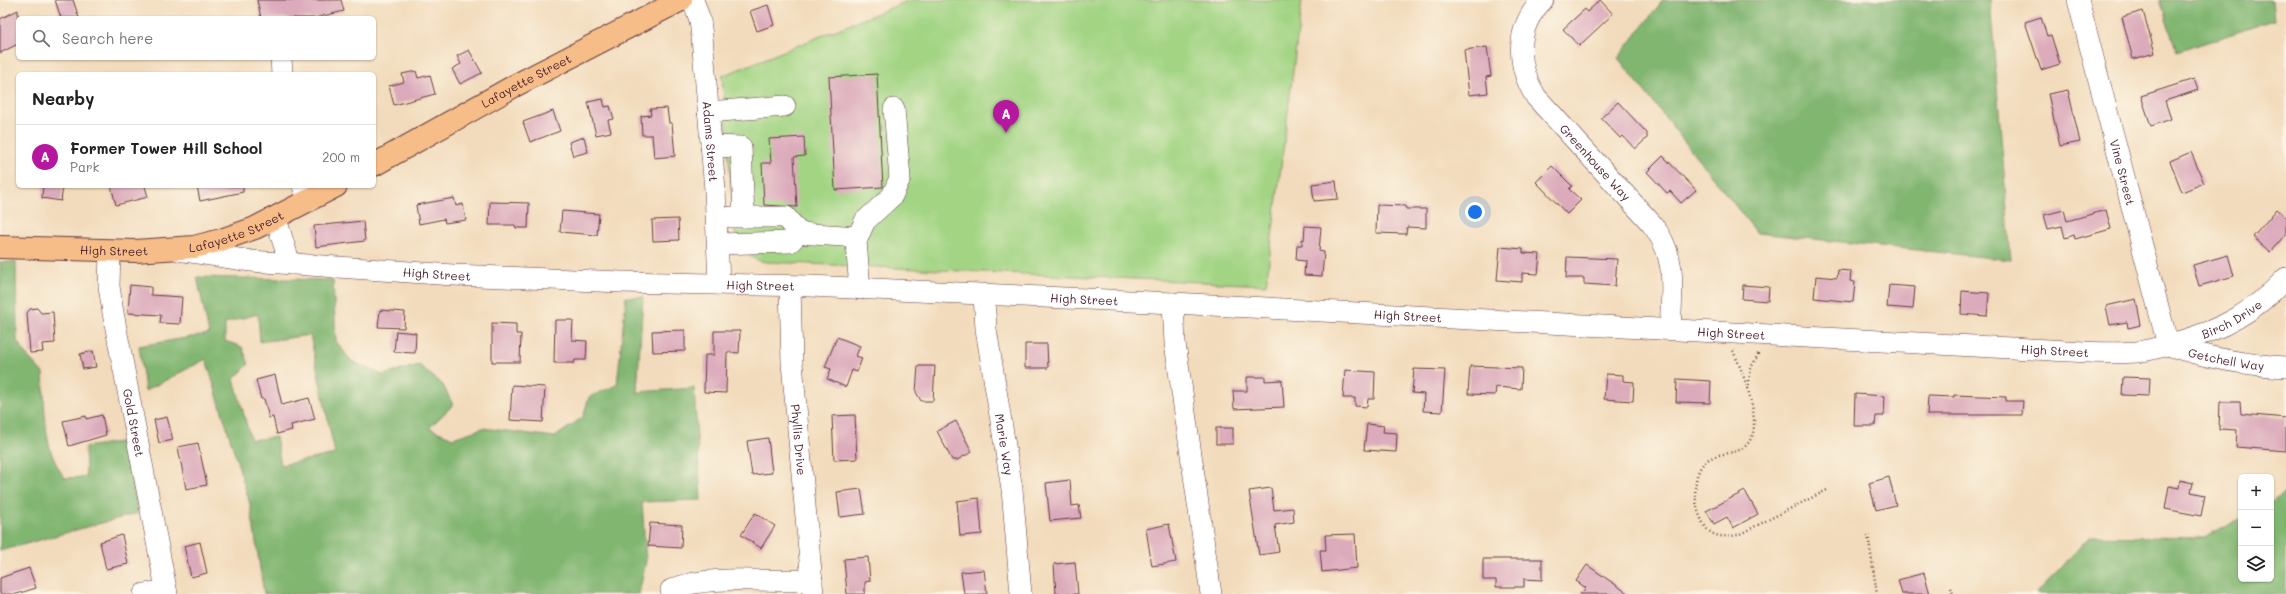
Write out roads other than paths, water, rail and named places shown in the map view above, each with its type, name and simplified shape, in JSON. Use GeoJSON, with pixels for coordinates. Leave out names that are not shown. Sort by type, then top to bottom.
{"type":"FeatureCollection","features":[{"type":"Feature","properties":{"kind":"main road","name":"Lafayette Street"},"geometry":{"type":"LineString","coordinates":[[376,164],[496,96],[681,0]]}},
{"type":"Feature","properties":{"kind":"main road","name":"Lafayette Street"},"geometry":{"type":"LineString","coordinates":[[177,250],[221,240],[276,219],[307,193],[328,188]]}},
{"type":"Feature","properties":{"kind":"main road","name":"High Street"},"geometry":{"type":"LineString","coordinates":[[0,247],[110,251],[177,250]]}},
{"type":"Feature","properties":{"kind":"street","name":"Adams Street"},"geometry":{"type":"LineString","coordinates":[[693,0],[700,20],[717,217],[719,284]]}},
{"type":"Feature","properties":{"kind":"street","name":"Greenhouse Way"},"geometry":{"type":"LineString","coordinates":[[1543,0],[1532,13],[1523,32],[1522,63],[1527,81],[1536,97],[1651,223],[1663,239],[1668,249],[1672,270],[1670,329]]}},
{"type":"Feature","properties":{"kind":"street","name":"Vine Street"},"geometry":{"type":"LineString","coordinates":[[2078,0],[2168,345]]}},
{"type":"Feature","properties":{"kind":"street"},"geometry":{"type":"LineString","coordinates":[[281,60],[282,72]]}},
{"type":"Feature","properties":{"kind":"street"},"geometry":{"type":"LineString","coordinates":[[708,112],[785,106]]}},
{"type":"Feature","properties":{"kind":"street"},"geometry":{"type":"LineString","coordinates":[[860,289],[856,241],[865,221],[892,196],[900,178],[894,110]]}},
{"type":"Feature","properties":{"kind":"street"},"geometry":{"type":"LineString","coordinates":[[711,146],[741,147],[744,217]]}},
{"type":"Feature","properties":{"kind":"street"},"geometry":{"type":"LineString","coordinates":[[717,217],[786,218],[800,233],[858,237]]}},
{"type":"Feature","properties":{"kind":"street"},"geometry":{"type":"LineString","coordinates":[[276,219],[290,264]]}},
{"type":"Feature","properties":{"kind":"street"},"geometry":{"type":"LineString","coordinates":[[718,244],[790,242],[800,233]]}},
{"type":"Feature","properties":{"kind":"street","name":"High Street"},"geometry":{"type":"LineString","coordinates":[[177,250],[234,259],[290,264],[494,277],[790,286],[1173,303],[1776,336],[2119,352],[2136,352],[2168,345]]}},
{"type":"Feature","properties":{"kind":"street","name":"Gold Street"},"geometry":{"type":"LineString","coordinates":[[110,251],[109,286],[113,314],[167,592]]}},
{"type":"Feature","properties":{"kind":"street","name":"Birch Drive"},"geometry":{"type":"LineString","coordinates":[[2168,345],[2228,325],[2257,305],[2286,278]]}},
{"type":"Feature","properties":{"kind":"street","name":"Phyllis Drive"},"geometry":{"type":"LineString","coordinates":[[790,286],[792,363],[812,587]]}},
{"type":"Feature","properties":{"kind":"street","name":"Marie Way"},"geometry":{"type":"LineString","coordinates":[[984,295],[986,329],[1009,470],[1021,594]]}},
{"type":"Feature","properties":{"kind":"street"},"geometry":{"type":"LineString","coordinates":[[1173,303],[1175,344],[1211,594]]}},
{"type":"Feature","properties":{"kind":"street","name":"Getchell Way"},"geometry":{"type":"LineString","coordinates":[[2168,345],[2230,361],[2286,367]]}},
{"type":"Feature","properties":{"kind":"street"},"geometry":{"type":"LineString","coordinates":[[671,590],[686,584],[706,581],[812,587]]}},
{"type":"Feature","properties":{"kind":"street"},"geometry":{"type":"LineString","coordinates":[[144,594],[167,592]]}},
{"type":"Feature","properties":{"kind":"place","name":"Former Tower Hill School"},"geometry":{"type":"Point","coordinates":[1006,133]}}]}
